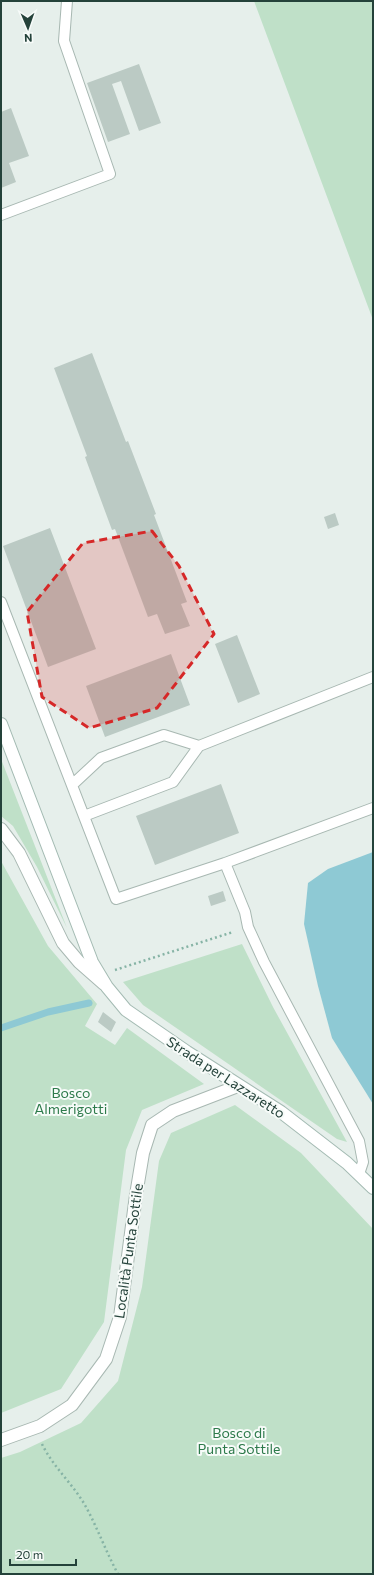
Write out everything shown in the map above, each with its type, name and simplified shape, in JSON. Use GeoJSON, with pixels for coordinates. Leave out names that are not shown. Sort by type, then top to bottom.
{"type":"FeatureCollection","features":[{"type":"Feature","properties":{"kind":"street","name":"Strada per Lazzaretto"},"geometry":{"type":"LineString","coordinates":[[1,724],[92,962],[107,987],[126,1010],[238,1086],[281,1112],[348,1163],[373,1188]]}},
{"type":"Feature","properties":{"kind":"street"},"geometry":{"type":"LineString","coordinates":[[1,829],[19,852],[63,943],[79,962],[107,987]]}},
{"type":"Feature","properties":{"kind":"street","name":"Località Punta Sottile"},"geometry":{"type":"LineString","coordinates":[[1,1440],[40,1426],[72,1406],[106,1359],[120,1317],[136,1194],[143,1154],[152,1125],[173,1111],[238,1086]]}},
{"type":"Feature","properties":{"kind":"lane"},"geometry":{"type":"LineString","coordinates":[[1,215],[110,174],[64,41],[66,1]]}},
{"type":"Feature","properties":{"kind":"lane"},"geometry":{"type":"LineString","coordinates":[[1,602],[116,899],[224,863],[373,808]]}},
{"type":"Feature","properties":{"kind":"lane"},"geometry":{"type":"LineString","coordinates":[[84,816],[174,782],[199,746],[373,677]]}},
{"type":"Feature","properties":{"kind":"lane"},"geometry":{"type":"LineString","coordinates":[[72,785],[101,758],[164,735],[199,746]]}},
{"type":"Feature","properties":{"kind":"lane"},"geometry":{"type":"LineString","coordinates":[[224,863],[245,912],[248,927],[264,962],[359,1141],[363,1162],[359,1174]]}},
{"type":"Feature","properties":{"kind":"path"},"geometry":{"type":"LineString","coordinates":[[100,975],[248,927]]}},
{"type":"Feature","properties":{"kind":"path"},"geometry":{"type":"LineString","coordinates":[[40,1426],[42,1445],[86,1506],[118,1574]]}},
{"type":"Feature","properties":{"kind":"highlighted area"},"geometry":{"type":"Polygon","coordinates":[[[152,531],[179,566],[214,634],[157,708],[89,728],[42,697],[27,612],[83,543],[152,531]]]}},
{"type":"Feature","properties":{"kind":"green space"},"geometry":{"type":"Polygon","coordinates":[[[254,1],[373,1],[373,320],[254,1]]]}},
{"type":"Feature","properties":{"kind":"green space"},"geometry":{"type":"Polygon","coordinates":[[[1,759],[67,928],[37,867],[13,826],[1,816],[1,759]]]}},
{"type":"Feature","properties":{"kind":"green space","name":"Bosco Almerigotti"},"geometry":{"type":"Polygon","coordinates":[[[1,861],[48,946],[97,1004],[85,1026],[115,1045],[127,1028],[204,1084],[142,1110],[126,1150],[104,1322],[61,1389],[1,1413],[1,861]]]}},
{"type":"Feature","properties":{"kind":"green space"},"geometry":{"type":"Polygon","coordinates":[[[242,944],[273,1007],[347,1142],[337,1139],[143,1005],[123,982],[242,944]]]}},
{"type":"Feature","properties":{"kind":"green space","name":"Bosco di Punta Sottile"},"geometry":{"type":"Polygon","coordinates":[[[235,1105],[301,1153],[373,1229],[373,1574],[1,1574],[1,1458],[20,1452],[81,1423],[118,1381],[142,1287],[159,1161],[171,1133],[235,1105]]]}},
{"type":"Feature","properties":{"kind":"water"},"geometry":{"type":"Polygon","coordinates":[[[373,852],[373,1104],[332,1038],[304,924],[308,883],[328,869],[373,852]]]}},
{"type":"Feature","properties":{"kind":"building"},"geometry":{"type":"Polygon","coordinates":[[[139,64],[161,123],[139,131],[121,81],[112,84],[130,134],[108,142],[87,83],[139,64]]]}},
{"type":"Feature","properties":{"kind":"building"},"geometry":{"type":"Polygon","coordinates":[[[11,108],[29,156],[9,163],[16,182],[1,188],[1,112],[11,108]]]}},
{"type":"Feature","properties":{"kind":"building"},"geometry":{"type":"Polygon","coordinates":[[[92,353],[126,442],[128,441],[156,514],[154,515],[187,602],[181,604],[190,626],[165,634],[157,614],[148,617],[115,529],[112,530],[85,457],[87,456],[54,368],[92,353]]]}},
{"type":"Feature","properties":{"kind":"building"},"geometry":{"type":"Polygon","coordinates":[[[335,513],[339,525],[328,529],[324,517],[335,513]]]}},
{"type":"Feature","properties":{"kind":"building"},"geometry":{"type":"Polygon","coordinates":[[[50,528],[96,649],[48,667],[3,546],[50,528]]]}},
{"type":"Feature","properties":{"kind":"building"},"geometry":{"type":"Polygon","coordinates":[[[237,635],[260,694],[238,703],[215,644],[237,635]]]}},
{"type":"Feature","properties":{"kind":"building"},"geometry":{"type":"Polygon","coordinates":[[[171,654],[190,705],[105,737],[86,686],[171,654]]]}},
{"type":"Feature","properties":{"kind":"building"},"geometry":{"type":"Polygon","coordinates":[[[221,784],[239,833],[155,865],[136,816],[221,784]]]}},
{"type":"Feature","properties":{"kind":"building"},"geometry":{"type":"Polygon","coordinates":[[[223,891],[226,901],[211,906],[208,896],[223,891]]]}},
{"type":"Feature","properties":{"kind":"building"},"geometry":{"type":"Polygon","coordinates":[[[103,1012],[116,1022],[111,1032],[98,1022],[103,1012]]]}},
{"type":"Feature","properties":{"kind":"waterway"},"geometry":{"type":"LineString","coordinates":[[1,1028],[48,1012],[89,1003]]}}]}
